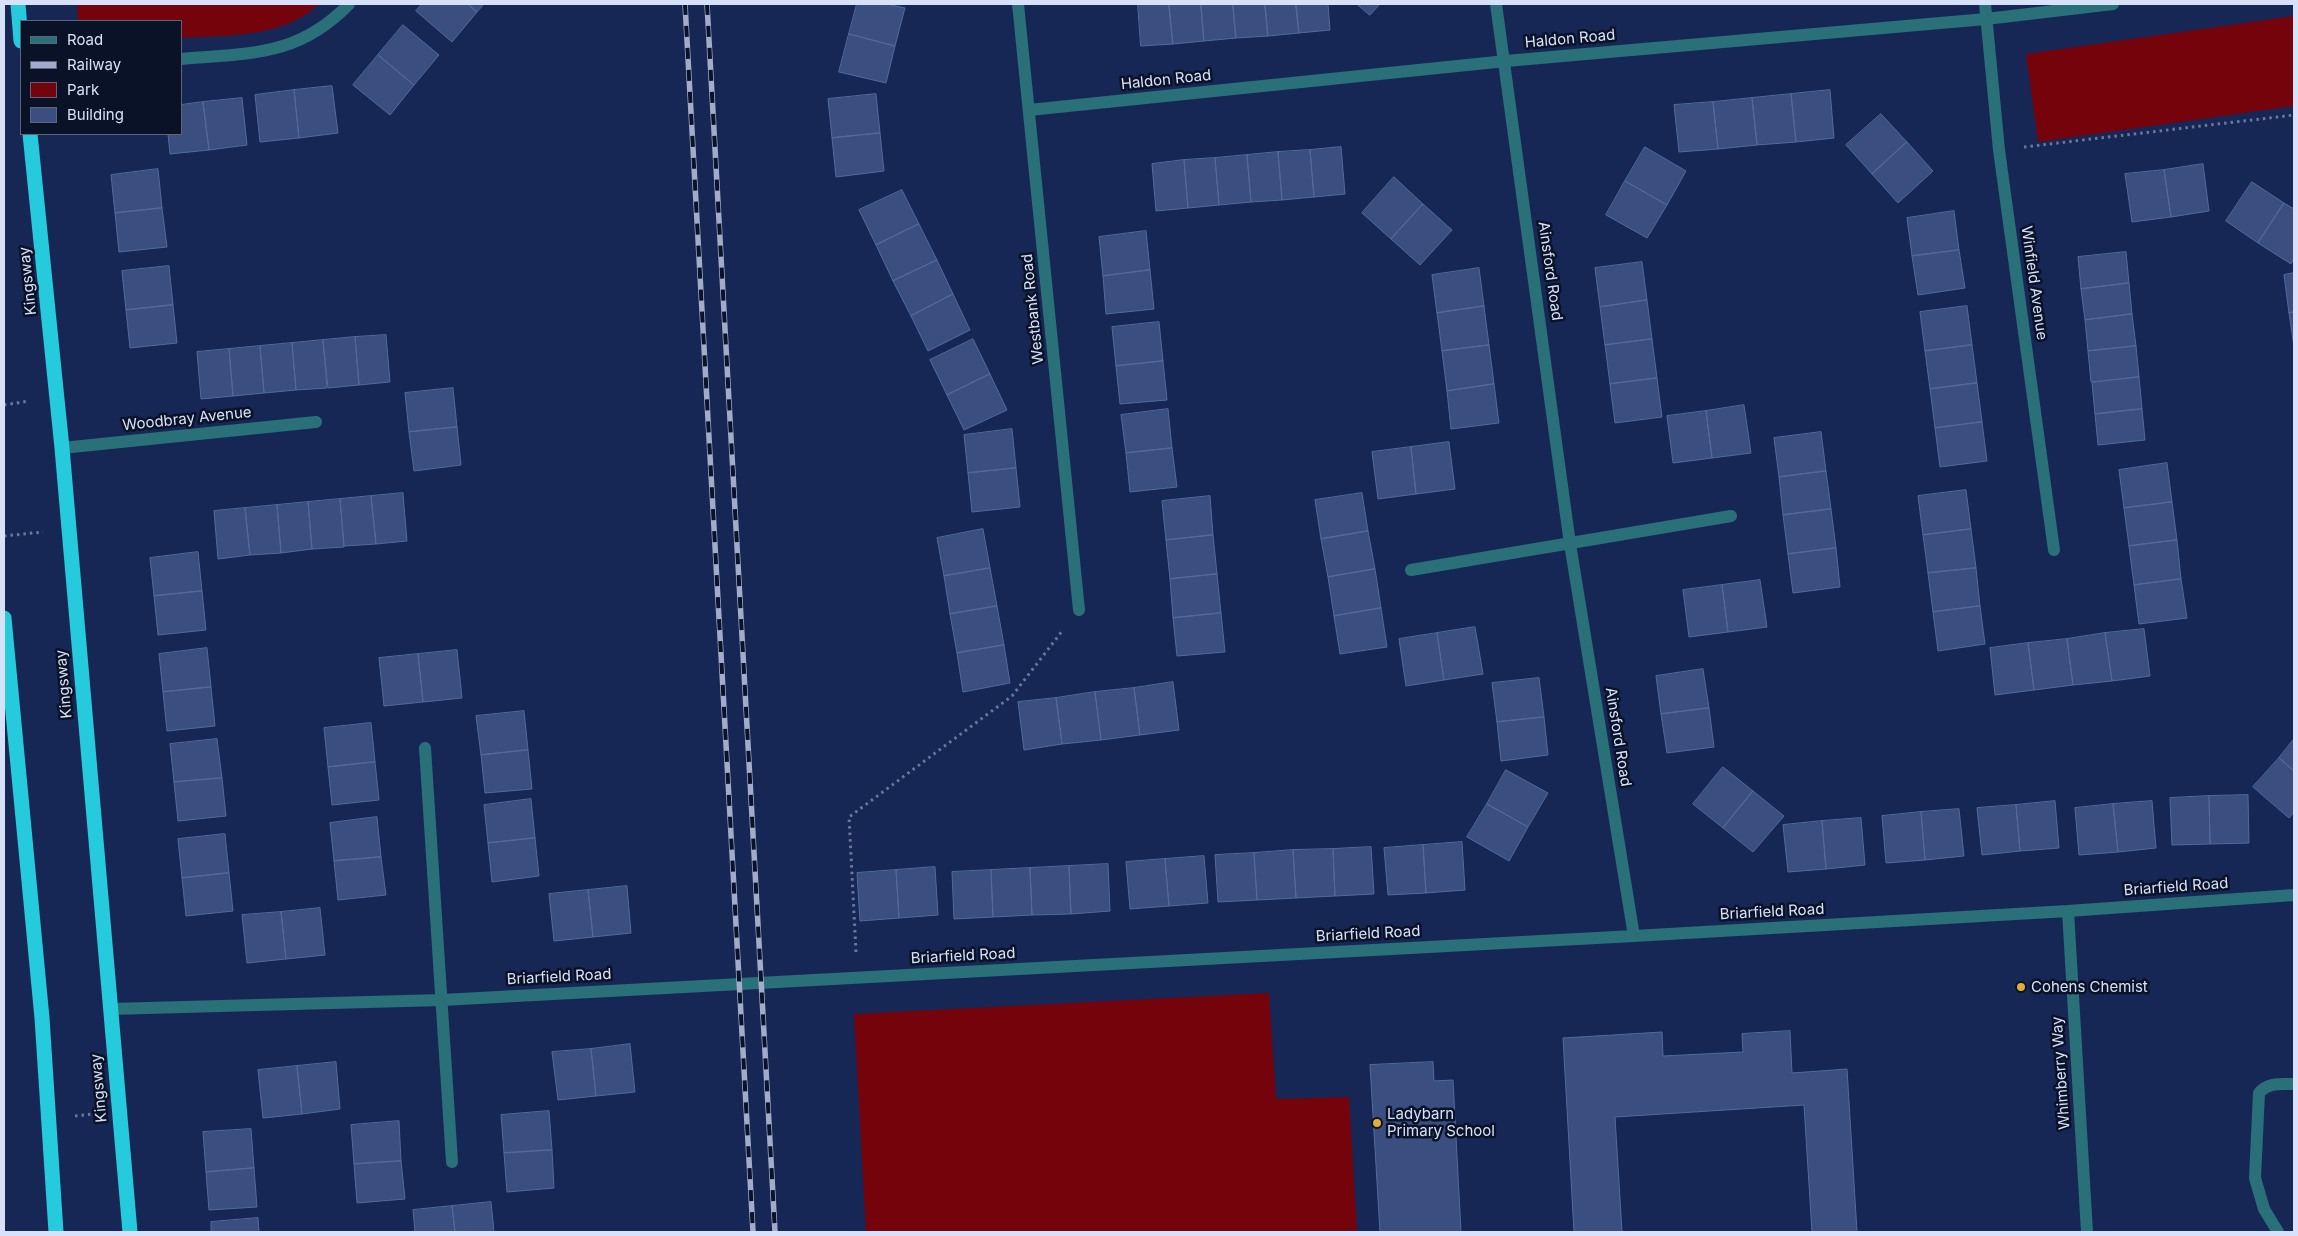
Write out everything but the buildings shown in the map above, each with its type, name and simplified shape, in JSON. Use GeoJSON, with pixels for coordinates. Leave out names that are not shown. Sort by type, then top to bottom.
{"type":"FeatureCollection","features":[{"type":"Feature","properties":{"kind":"highway"},"geometry":{"type":"LineString","coordinates":[[18,4],[20,29]]}},
{"type":"Feature","properties":{"kind":"highway","name":"Kingsway"},"geometry":{"type":"LineString","coordinates":[[30,135],[62,448],[130,1232]]}},
{"type":"Feature","properties":{"kind":"highway"},"geometry":{"type":"LineString","coordinates":[[4,618],[42,1018],[56,1232]]}},
{"type":"Feature","properties":{"kind":"street"},"geometry":{"type":"LineString","coordinates":[[182,59],[253,53],[288,46],[314,33],[349,4]]}},
{"type":"Feature","properties":{"kind":"street","name":"Westbank Road"},"geometry":{"type":"LineString","coordinates":[[1018,4],[1079,610]]}},
{"type":"Feature","properties":{"kind":"street","name":"Ainsford Road"},"geometry":{"type":"LineString","coordinates":[[1496,4],[1506,61],[1570,544],[1634,936]]}},
{"type":"Feature","properties":{"kind":"street","name":"Winfield Avenue"},"geometry":{"type":"LineString","coordinates":[[1985,4],[1999,150],[2054,550]]}},
{"type":"Feature","properties":{"kind":"street","name":"Haldon Road"},"geometry":{"type":"LineString","coordinates":[[1029,110],[1506,61],[1986,19],[2113,4]]}},
{"type":"Feature","properties":{"kind":"street","name":"Woodbray Avenue"},"geometry":{"type":"LineString","coordinates":[[62,448],[316,422]]}},
{"type":"Feature","properties":{"kind":"street"},"geometry":{"type":"LineString","coordinates":[[1411,570],[1731,516]]}},
{"type":"Feature","properties":{"kind":"street"},"geometry":{"type":"LineString","coordinates":[[425,748],[452,1162]]}},
{"type":"Feature","properties":{"kind":"street","name":"Briarfield Road"},"geometry":{"type":"LineString","coordinates":[[110,1009],[442,1000],[1634,936],[2068,911],[2294,895]]}},
{"type":"Feature","properties":{"kind":"street","name":"Whimberry Way"},"geometry":{"type":"LineString","coordinates":[[2068,911],[2088,1232]]}},
{"type":"Feature","properties":{"kind":"street"},"geometry":{"type":"LineString","coordinates":[[2278,1232],[2264,1209],[2255,1178],[2259,1093],[2264,1087],[2271,1084],[2294,1084]]}},
{"type":"Feature","properties":{"kind":"path"},"geometry":{"type":"LineString","coordinates":[[1999,150],[2294,115]]}},
{"type":"Feature","properties":{"kind":"path"},"geometry":{"type":"LineString","coordinates":[[4,536],[69,530]]}},
{"type":"Feature","properties":{"kind":"path"},"geometry":{"type":"LineString","coordinates":[[857,978],[849,818],[1012,696],[1079,610]]}},
{"type":"Feature","properties":{"kind":"path"},"geometry":{"type":"LineString","coordinates":[[75,1125],[75,1116],[119,1112]]}},
{"type":"Feature","properties":{"kind":"green space"},"geometry":{"type":"Polygon","coordinates":[[[77,4],[319,4],[305,15],[289,23],[272,29],[236,35],[182,38],[182,20],[78,20],[77,4]]]}},
{"type":"Feature","properties":{"kind":"green space"},"geometry":{"type":"Polygon","coordinates":[[[2294,16],[2294,106],[2038,142],[2026,54],[2294,16]]]}},
{"type":"Feature","properties":{"kind":"green space"},"geometry":{"type":"Polygon","coordinates":[[[1269,993],[1276,1099],[1349,1097],[1357,1232],[866,1232],[854,1014],[1269,993]]]}},
{"type":"Feature","properties":{"kind":"railway"},"geometry":{"type":"LineString","coordinates":[[685,4],[753,1232]]}},
{"type":"Feature","properties":{"kind":"railway"},"geometry":{"type":"LineString","coordinates":[[707,4],[775,1232]]}},
{"type":"Feature","properties":{"kind":"place","name":"Cohens Chemist"},"geometry":{"type":"Point","coordinates":[2021,987]}},
{"type":"Feature","properties":{"kind":"place","name":"Ladybarn Primary School"},"geometry":{"type":"Point","coordinates":[1377,1123]}}]}
